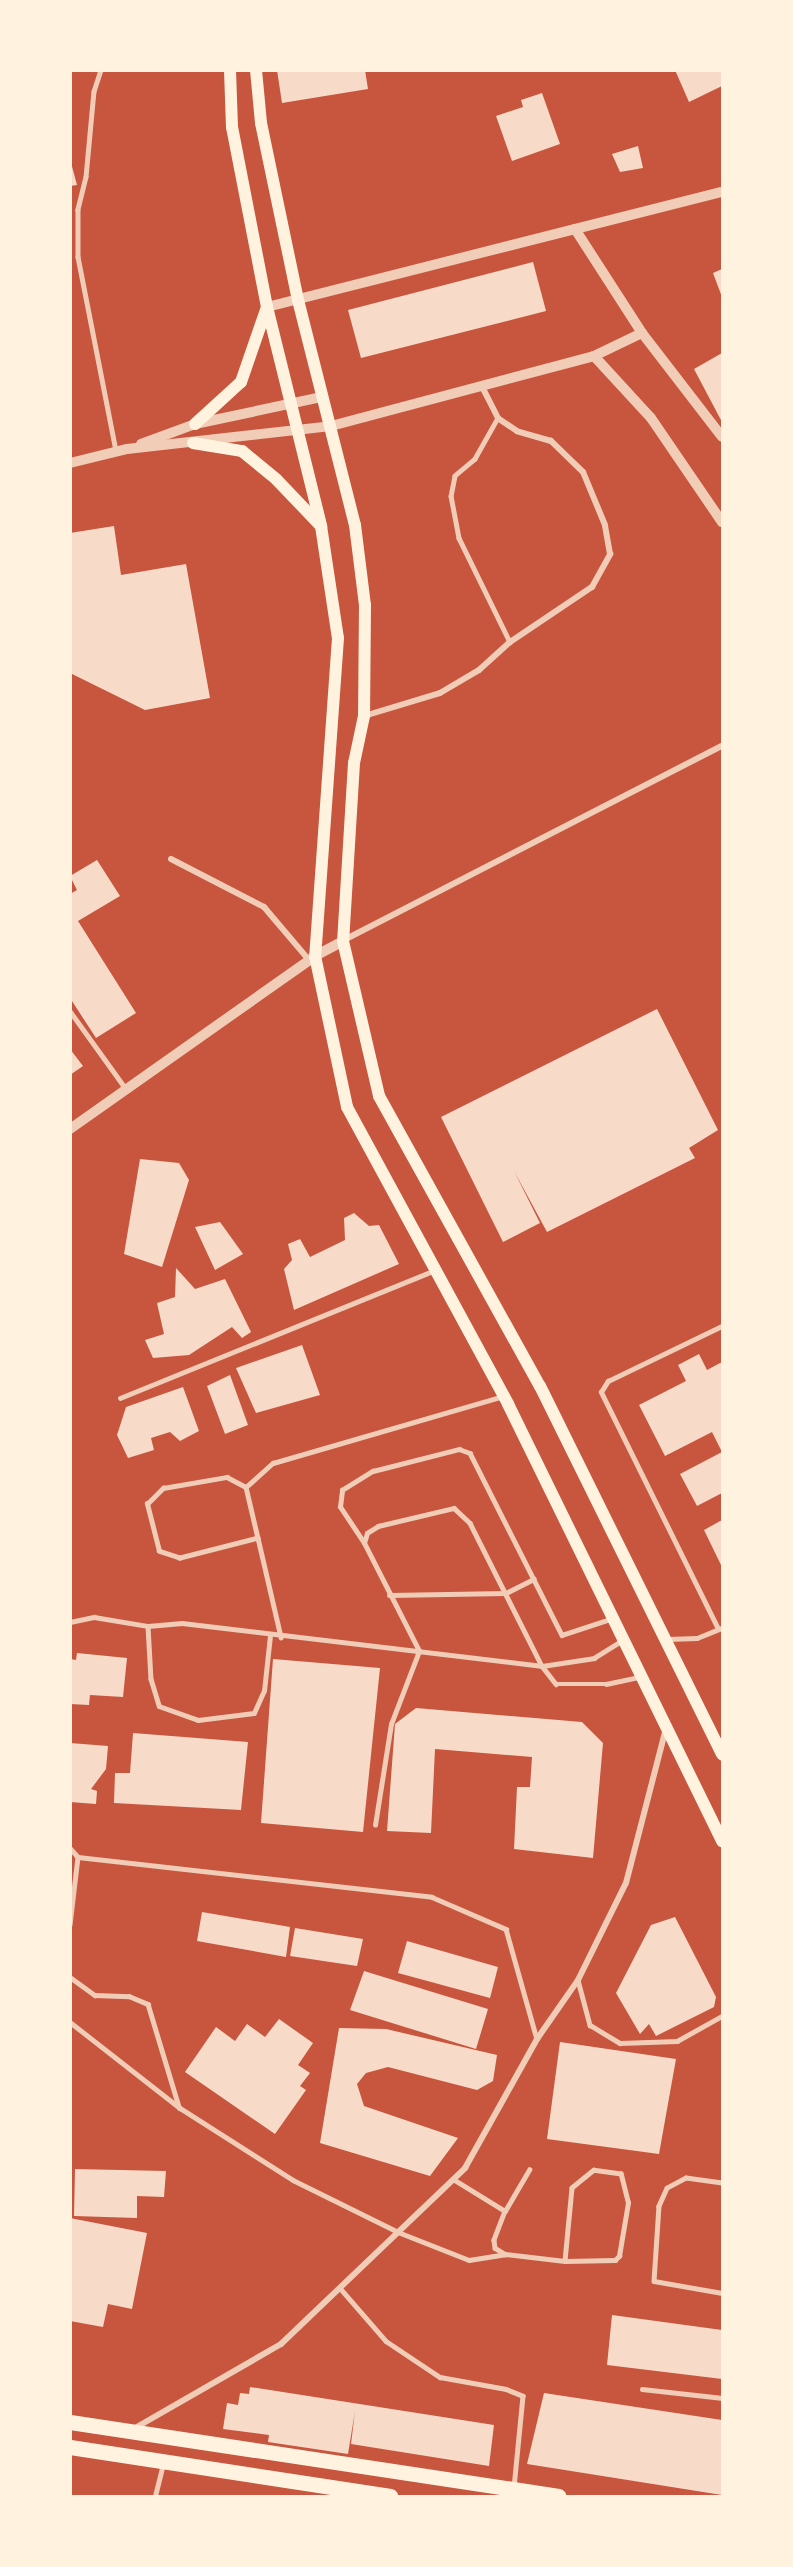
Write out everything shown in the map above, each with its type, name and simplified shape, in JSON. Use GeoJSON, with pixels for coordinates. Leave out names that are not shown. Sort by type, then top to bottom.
{"type":"FeatureCollection","features":[{"type":"Feature","properties":{"kind":"main road"},"geometry":{"type":"LineString","coordinates":[[230,70],[232,127],[267,307],[321,526],[338,638],[312,958],[347,1107],[504,1396],[723,1840]]}},
{"type":"Feature","properties":{"kind":"main road"},"geometry":{"type":"LineString","coordinates":[[256,70],[261,123],[298,300],[355,525],[365,605],[364,716],[354,763],[343,940],[379,1096],[540,1386],[723,1755]]}},
{"type":"Feature","properties":{"kind":"main road"},"geometry":{"type":"LineString","coordinates":[[195,424],[241,382],[267,307]]}},
{"type":"Feature","properties":{"kind":"main road"},"geometry":{"type":"LineString","coordinates":[[193,442],[242,451],[276,478],[321,526]]}},
{"type":"Feature","properties":{"kind":"main road"},"geometry":{"type":"LineString","coordinates":[[70,2422],[558,2496]]}},
{"type":"Feature","properties":{"kind":"main road"},"geometry":{"type":"LineString","coordinates":[[70,2447],[390,2496]]}},
{"type":"Feature","properties":{"kind":"street"},"geometry":{"type":"LineString","coordinates":[[267,307],[723,192]]}},
{"type":"Feature","properties":{"kind":"street"},"geometry":{"type":"LineString","coordinates":[[575,229],[642,333],[723,437]]}},
{"type":"Feature","properties":{"kind":"street"},"geometry":{"type":"LineString","coordinates":[[121,450],[331,426],[594,356],[642,333]]}},
{"type":"Feature","properties":{"kind":"street"},"geometry":{"type":"LineString","coordinates":[[594,356],[651,418],[723,522]]}},
{"type":"Feature","properties":{"kind":"street"},"geometry":{"type":"LineString","coordinates":[[364,716],[440,693],[479,670],[510,642],[592,587],[610,554],[605,525],[583,472],[551,441],[517,431],[498,418],[482,386]]}},
{"type":"Feature","properties":{"kind":"street"},"geometry":{"type":"LineString","coordinates":[[70,463],[121,450],[195,424],[322,397]]}},
{"type":"Feature","properties":{"kind":"street"},"geometry":{"type":"LineString","coordinates":[[70,1129],[127,1091],[312,958],[723,746]]}},
{"type":"Feature","properties":{"kind":"street"},"geometry":{"type":"LineString","coordinates":[[171,859],[264,907],[312,958]]}},
{"type":"Feature","properties":{"kind":"street"},"geometry":{"type":"LineString","coordinates":[[129,2431],[281,2344],[465,2168],[537,2039],[578,1980],[626,1883],[667,1724]]}},
{"type":"Feature","properties":{"kind":"lane"},"geometry":{"type":"LineString","coordinates":[[101,70],[94,91],[86,177],[78,210],[78,257],[121,450]]}},
{"type":"Feature","properties":{"kind":"lane"},"geometry":{"type":"LineString","coordinates":[[498,418],[475,459],[455,476],[451,496],[459,538],[510,642]]}},
{"type":"Feature","properties":{"kind":"lane"},"geometry":{"type":"LineString","coordinates":[[70,1011],[127,1091]]}},
{"type":"Feature","properties":{"kind":"lane"},"geometry":{"type":"LineString","coordinates":[[120,1398],[436,1270]]}},
{"type":"Feature","properties":{"kind":"lane"},"geometry":{"type":"LineString","coordinates":[[665,1639],[697,1638],[720,1628],[601,1392],[608,1381],[723,1326]]}},
{"type":"Feature","properties":{"kind":"lane"},"geometry":{"type":"LineString","coordinates":[[246,1487],[273,1463],[504,1396]]}},
{"type":"Feature","properties":{"kind":"lane"},"geometry":{"type":"LineString","coordinates":[[375,1826],[390,1724],[419,1651],[364,1544],[340,1507],[342,1490],[373,1471],[459,1449],[470,1453],[562,1635],[614,1617]]}},
{"type":"Feature","properties":{"kind":"lane"},"geometry":{"type":"LineString","coordinates":[[258,1538],[180,1558],[159,1551],[147,1504],[163,1488],[227,1477],[246,1487],[258,1538],[281,1637]]}},
{"type":"Feature","properties":{"kind":"lane"},"geometry":{"type":"LineString","coordinates":[[364,1544],[367,1533],[378,1526],[454,1508],[470,1523],[542,1666],[556,1684],[606,1684],[644,1676]]}},
{"type":"Feature","properties":{"kind":"lane"},"geometry":{"type":"LineString","coordinates":[[389,1595],[506,1593],[534,1579]]}},
{"type":"Feature","properties":{"kind":"lane"},"geometry":{"type":"LineString","coordinates":[[70,1622],[94,1617],[148,1626],[182,1623],[270,1636],[542,1666],[594,1658],[625,1639]]}},
{"type":"Feature","properties":{"kind":"lane"},"geometry":{"type":"LineString","coordinates":[[148,1626],[151,1679],[159,1706],[198,1720],[254,1713],[264,1691],[270,1636]]}},
{"type":"Feature","properties":{"kind":"lane"},"geometry":{"type":"LineString","coordinates":[[70,1848],[78,1857],[432,1897],[506,1929],[537,2039]]}},
{"type":"Feature","properties":{"kind":"lane"},"geometry":{"type":"LineString","coordinates":[[70,1925],[78,1857]]}},
{"type":"Feature","properties":{"kind":"lane"},"geometry":{"type":"LineString","coordinates":[[70,1977],[95,1995],[129,1996],[148,2004],[180,2108]]}},
{"type":"Feature","properties":{"kind":"lane"},"geometry":{"type":"LineString","coordinates":[[578,1980],[590,2025],[620,2043],[676,2041],[722,2016]]}},
{"type":"Feature","properties":{"kind":"lane"},"geometry":{"type":"LineString","coordinates":[[70,2022],[180,2108],[293,2180],[398,2232],[470,2260],[505,2254],[566,2261],[597,2262],[620,2256],[628,2203],[621,2174],[594,2170],[572,2188],[566,2261]]}},
{"type":"Feature","properties":{"kind":"lane"},"geometry":{"type":"LineString","coordinates":[[505,2254],[495,2248],[494,2241],[505,2211],[529,2170]]}},
{"type":"Feature","properties":{"kind":"lane"},"geometry":{"type":"LineString","coordinates":[[723,2183],[686,2178],[667,2188],[659,2206],[654,2280],[723,2293]]}},
{"type":"Feature","properties":{"kind":"lane"},"geometry":{"type":"LineString","coordinates":[[453,2179],[505,2211]]}},
{"type":"Feature","properties":{"kind":"lane"},"geometry":{"type":"LineString","coordinates":[[340,2288],[386,2341],[440,2377],[506,2389],[523,2396],[514,2488]]}},
{"type":"Feature","properties":{"kind":"lane"},"geometry":{"type":"LineString","coordinates":[[642,2389],[723,2398]]}},
{"type":"Feature","properties":{"kind":"lane"},"geometry":{"type":"LineString","coordinates":[[155,2496],[164,2462]]}},
{"type":"Feature","properties":{"kind":"building"},"geometry":{"type":"Polygon","coordinates":[[[277,70],[365,70],[368,89],[282,103],[277,70]]]}},
{"type":"Feature","properties":{"kind":"building"},"geometry":{"type":"Polygon","coordinates":[[[675,70],[722,70],[722,86],[689,102],[675,70]]]}},
{"type":"Feature","properties":{"kind":"building"},"geometry":{"type":"Polygon","coordinates":[[[542,93],[560,144],[512,161],[496,116],[523,107],[521,100],[542,93]]]}},
{"type":"Feature","properties":{"kind":"building"},"geometry":{"type":"Polygon","coordinates":[[[638,146],[643,168],[620,172],[612,154],[638,146]]]}},
{"type":"Feature","properties":{"kind":"building"},"geometry":{"type":"Polygon","coordinates":[[[70,159],[77,185],[70,186],[70,159]]]}},
{"type":"Feature","properties":{"kind":"building"},"geometry":{"type":"Polygon","coordinates":[[[533,262],[546,311],[361,358],[348,310],[533,262]]]}},
{"type":"Feature","properties":{"kind":"building"},"geometry":{"type":"Polygon","coordinates":[[[722,269],[722,297],[713,273],[722,269]]]}},
{"type":"Feature","properties":{"kind":"building"},"geometry":{"type":"Polygon","coordinates":[[[722,353],[722,422],[694,369],[722,353]]]}},
{"type":"Feature","properties":{"kind":"building"},"geometry":{"type":"Polygon","coordinates":[[[114,526],[121,575],[186,564],[210,698],[145,710],[70,673],[70,533],[114,526]]]}},
{"type":"Feature","properties":{"kind":"building"},"geometry":{"type":"Polygon","coordinates":[[[97,860],[120,896],[78,921],[136,1013],[96,1038],[70,998],[70,894],[77,890],[70,876],[97,860]]]}},
{"type":"Feature","properties":{"kind":"building"},"geometry":{"type":"Polygon","coordinates":[[[657,1009],[718,1130],[689,1148],[695,1158],[547,1232],[514,1171],[540,1223],[503,1242],[441,1117],[657,1009]]]}},
{"type":"Feature","properties":{"kind":"building"},"geometry":{"type":"Polygon","coordinates":[[[70,1049],[83,1066],[70,1075],[70,1049]]]}},
{"type":"Feature","properties":{"kind":"building"},"geometry":{"type":"Polygon","coordinates":[[[140,1159],[179,1163],[189,1180],[162,1267],[124,1254],[140,1159]]]}},
{"type":"Feature","properties":{"kind":"building"},"geometry":{"type":"Polygon","coordinates":[[[354,1213],[369,1226],[379,1225],[399,1264],[294,1310],[284,1269],[292,1260],[288,1244],[300,1239],[310,1257],[345,1240],[344,1218],[354,1213]]]}},
{"type":"Feature","properties":{"kind":"building"},"geometry":{"type":"Polygon","coordinates":[[[220,1222],[243,1254],[215,1270],[195,1227],[220,1222]]]}},
{"type":"Feature","properties":{"kind":"building"},"geometry":{"type":"Polygon","coordinates":[[[176,1268],[195,1289],[225,1279],[251,1332],[242,1338],[232,1327],[189,1355],[153,1358],[145,1340],[164,1334],[157,1303],[175,1297],[176,1268]]]}},
{"type":"Feature","properties":{"kind":"building"},"geometry":{"type":"Polygon","coordinates":[[[302,1345],[320,1395],[256,1413],[236,1368],[302,1345]]]}},
{"type":"Feature","properties":{"kind":"building"},"geometry":{"type":"Polygon","coordinates":[[[699,1354],[707,1370],[722,1362],[722,1452],[712,1432],[665,1456],[639,1405],[686,1381],[678,1365],[699,1354]]]}},
{"type":"Feature","properties":{"kind":"building"},"geometry":{"type":"Polygon","coordinates":[[[230,1375],[248,1425],[225,1434],[207,1386],[230,1375]]]}},
{"type":"Feature","properties":{"kind":"building"},"geometry":{"type":"Polygon","coordinates":[[[183,1387],[199,1431],[180,1441],[170,1432],[151,1438],[154,1450],[128,1458],[117,1435],[126,1407],[183,1387]]]}},
{"type":"Feature","properties":{"kind":"building"},"geometry":{"type":"Polygon","coordinates":[[[722,1452],[722,1493],[697,1506],[680,1474],[722,1452]]]}},
{"type":"Feature","properties":{"kind":"building"},"geometry":{"type":"Polygon","coordinates":[[[722,1520],[722,1567],[704,1530],[722,1520]]]}},
{"type":"Feature","properties":{"kind":"building"},"geometry":{"type":"Polygon","coordinates":[[[77,1653],[127,1658],[123,1697],[90,1695],[89,1705],[70,1704],[70,1659],[76,1660],[77,1653]]]}},
{"type":"Feature","properties":{"kind":"building"},"geometry":{"type":"Polygon","coordinates":[[[273,1659],[380,1668],[363,1832],[261,1823],[273,1659]]]}},
{"type":"Feature","properties":{"kind":"building"},"geometry":{"type":"Polygon","coordinates":[[[416,1708],[582,1722],[603,1743],[593,1858],[514,1849],[517,1787],[530,1787],[532,1757],[435,1749],[431,1833],[387,1831],[395,1724],[416,1708]]]}},
{"type":"Feature","properties":{"kind":"building"},"geometry":{"type":"Polygon","coordinates":[[[133,1733],[248,1742],[241,1810],[114,1803],[115,1773],[130,1773],[133,1733]]]}},
{"type":"Feature","properties":{"kind":"building"},"geometry":{"type":"Polygon","coordinates":[[[70,1743],[108,1746],[106,1769],[91,1789],[97,1791],[96,1804],[70,1802],[70,1743]]]}},
{"type":"Feature","properties":{"kind":"building"},"geometry":{"type":"Polygon","coordinates":[[[202,1912],[290,1927],[286,1957],[197,1941],[202,1912]]]}},
{"type":"Feature","properties":{"kind":"building"},"geometry":{"type":"Polygon","coordinates":[[[675,1917],[716,1997],[714,2007],[656,2036],[649,2024],[640,2034],[616,1993],[651,1925],[675,1917]]]}},
{"type":"Feature","properties":{"kind":"building"},"geometry":{"type":"Polygon","coordinates":[[[295,1928],[363,1939],[357,1966],[290,1956],[295,1928]]]}},
{"type":"Feature","properties":{"kind":"building"},"geometry":{"type":"Polygon","coordinates":[[[407,1941],[498,1967],[490,1998],[398,1973],[407,1941]]]}},
{"type":"Feature","properties":{"kind":"building"},"geometry":{"type":"Polygon","coordinates":[[[364,1971],[488,2009],[476,2049],[350,2010],[364,1971]]]}},
{"type":"Feature","properties":{"kind":"building"},"geometry":{"type":"Polygon","coordinates":[[[279,2019],[313,2043],[298,2065],[310,2073],[300,2086],[306,2090],[275,2134],[185,2072],[216,2027],[235,2041],[247,2024],[265,2037],[279,2019]]]}},
{"type":"Feature","properties":{"kind":"building"},"geometry":{"type":"Polygon","coordinates":[[[339,2028],[386,2029],[497,2055],[493,2081],[477,2090],[388,2067],[366,2073],[357,2084],[364,2106],[458,2138],[430,2176],[320,2143],[339,2028]]]}},
{"type":"Feature","properties":{"kind":"building"},"geometry":{"type":"Polygon","coordinates":[[[560,2042],[676,2059],[659,2154],[547,2139],[560,2042]]]}},
{"type":"Feature","properties":{"kind":"building"},"geometry":{"type":"Polygon","coordinates":[[[75,2169],[166,2171],[164,2197],[137,2196],[137,2218],[74,2216],[75,2169]]]}},
{"type":"Feature","properties":{"kind":"building"},"geometry":{"type":"Polygon","coordinates":[[[70,2218],[147,2233],[132,2309],[108,2304],[103,2327],[70,2321],[70,2218]]]}},
{"type":"Feature","properties":{"kind":"building"},"geometry":{"type":"Polygon","coordinates":[[[612,2315],[722,2330],[722,2379],[607,2365],[612,2315]]]}},
{"type":"Feature","properties":{"kind":"building"},"geometry":{"type":"Polygon","coordinates":[[[250,2387],[494,2425],[489,2466],[351,2444],[355,2411],[348,2454],[268,2442],[269,2435],[223,2429],[227,2403],[238,2405],[240,2393],[249,2394],[250,2387]]]}},
{"type":"Feature","properties":{"kind":"building"},"geometry":{"type":"Polygon","coordinates":[[[544,2393],[722,2420],[722,2495],[527,2464],[544,2393]]]}}]}
